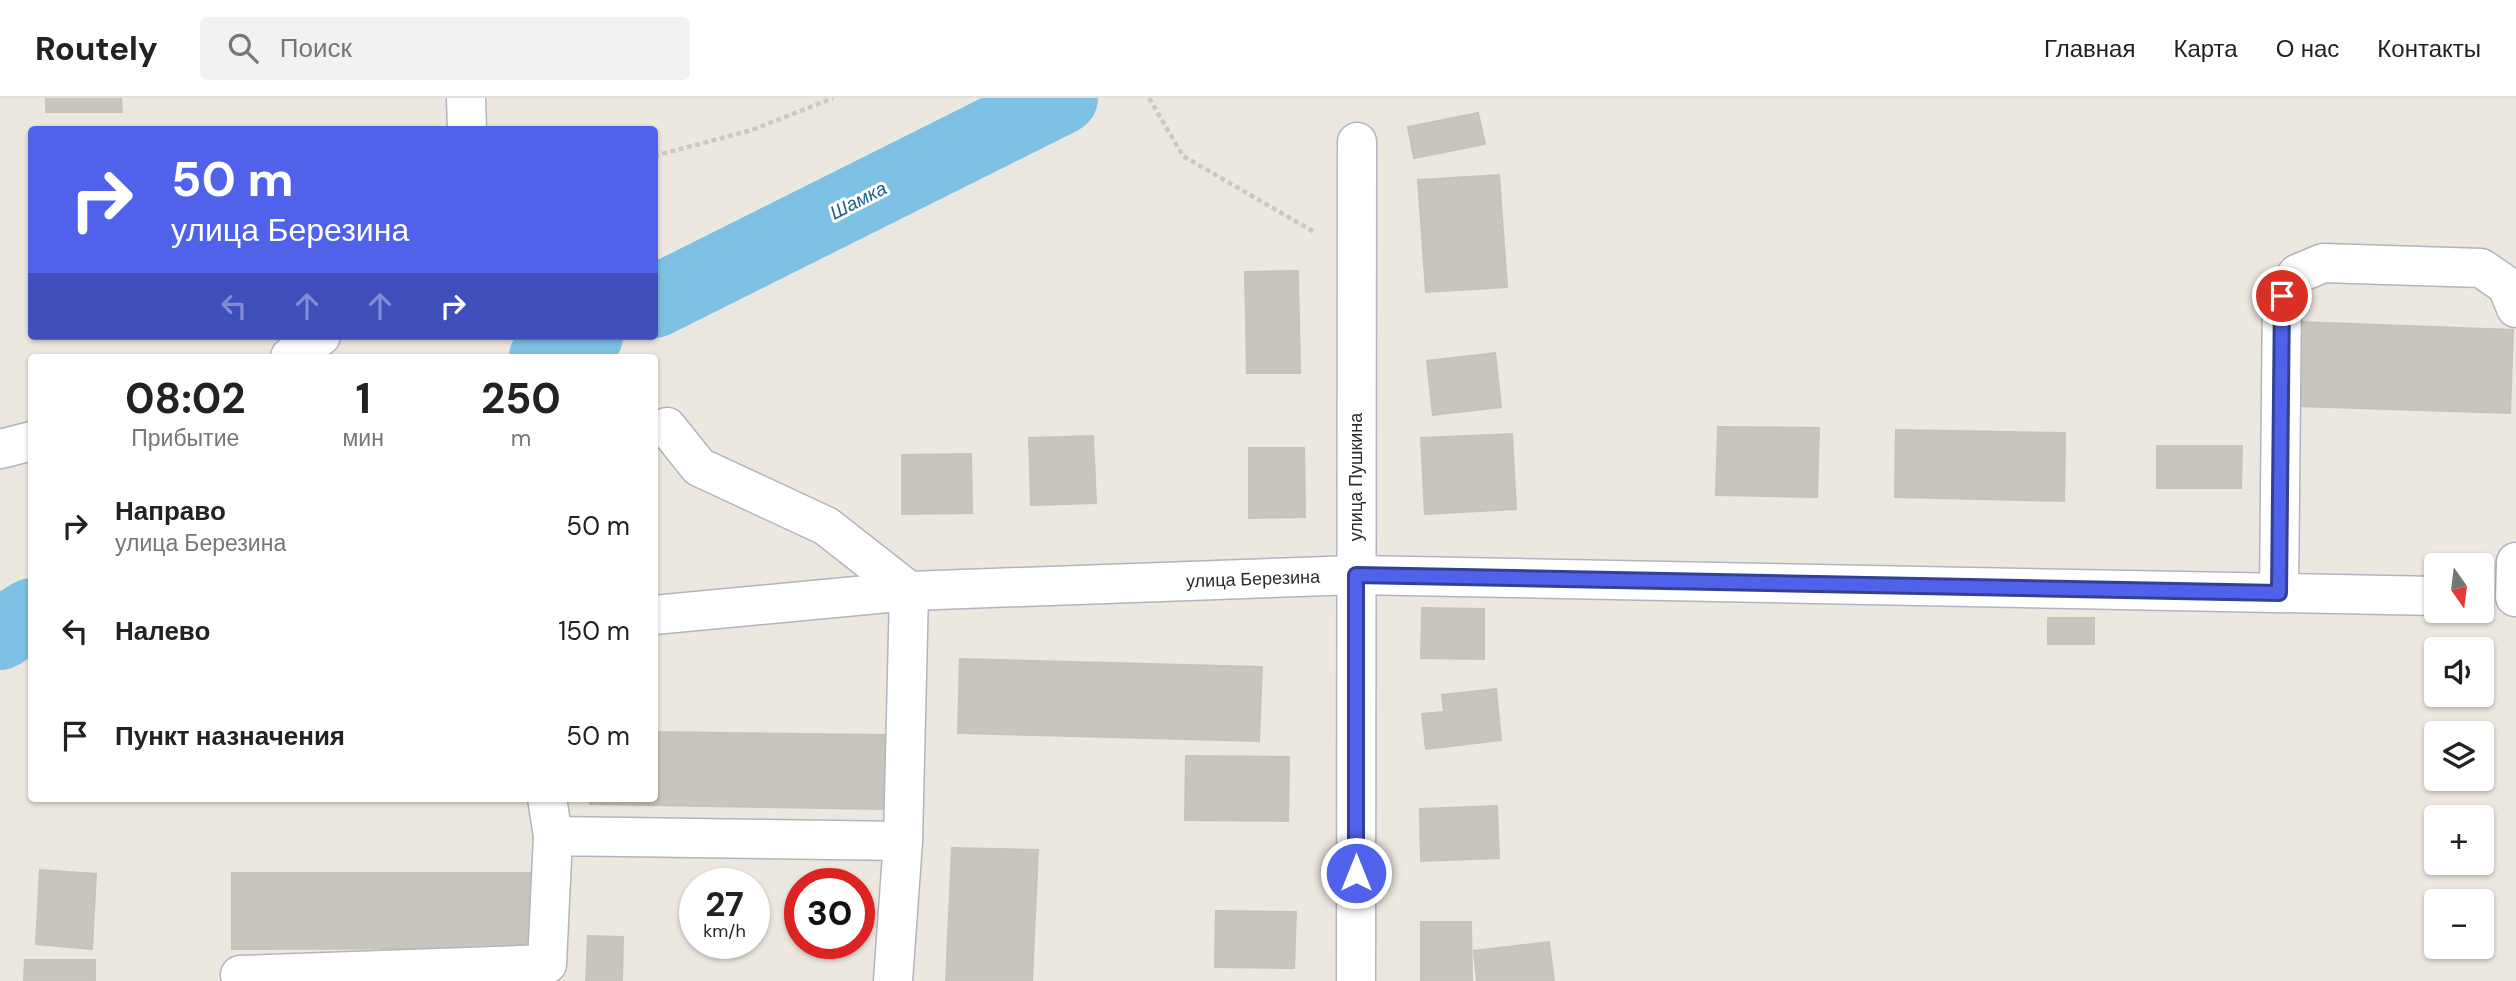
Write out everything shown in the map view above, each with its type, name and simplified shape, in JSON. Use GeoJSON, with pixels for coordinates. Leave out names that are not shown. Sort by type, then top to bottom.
{"type":"FeatureCollection","features":[{"type":"Feature","properties":{"kind":"street"},"geometry":{"type":"LineString","coordinates":[[466,98],[467,126]]}},
{"type":"Feature","properties":{"kind":"street","name":"улица Пушкина"},"geometry":{"type":"LineString","coordinates":[[1356,981],[1357,142]]}},
{"type":"Feature","properties":{"kind":"street"},"geometry":{"type":"LineString","coordinates":[[2279,593],[2282,296],[2297,274],[2323,263],[2481,268],[2507,286],[2516,308]]}},
{"type":"Feature","properties":{"kind":"street"},"geometry":{"type":"LineString","coordinates":[[294,354],[315,340]]}},
{"type":"Feature","properties":{"kind":"street"},"geometry":{"type":"LineString","coordinates":[[667,427],[699,467],[827,526],[909,592],[903,841],[893,981]]}},
{"type":"Feature","properties":{"kind":"street"},"geometry":{"type":"LineString","coordinates":[[0,449],[28,442]]}},
{"type":"Feature","properties":{"kind":"street"},"geometry":{"type":"LineString","coordinates":[[2494,597],[2516,597],[2516,562]]}},
{"type":"Feature","properties":{"kind":"street","name":"улица Березина"},"geometry":{"type":"LineString","coordinates":[[658,615],[909,592],[1356,575],[2424,596]]}},
{"type":"Feature","properties":{"kind":"street"},"geometry":{"type":"LineString","coordinates":[[240,975],[522,973],[547,964],[552,836],[548,802]]}},
{"type":"Feature","properties":{"kind":"street"},"geometry":{"type":"LineString","coordinates":[[552,836],[903,841]]}},
{"type":"Feature","properties":{"kind":"path"},"geometry":{"type":"LineString","coordinates":[[658,155],[752,131],[833,98]]}},
{"type":"Feature","properties":{"kind":"path"},"geometry":{"type":"LineString","coordinates":[[1149,98],[1183,156],[1357,256]]}},
{"type":"Feature","properties":{"kind":"building"},"geometry":{"type":"Polygon","coordinates":[[[46,98],[121,98],[122,112],[46,112],[46,98]]]}},
{"type":"Feature","properties":{"kind":"building"},"geometry":{"type":"Polygon","coordinates":[[[1478,113],[1485,144],[1414,158],[1408,127],[1478,113]]]}},
{"type":"Feature","properties":{"kind":"building"},"geometry":{"type":"Polygon","coordinates":[[[1499,175],[1507,287],[1426,292],[1418,180],[1499,175]]]}},
{"type":"Feature","properties":{"kind":"building"},"geometry":{"type":"Polygon","coordinates":[[[1298,271],[1300,373],[1247,373],[1245,272],[1298,271]]]}},
{"type":"Feature","properties":{"kind":"building"},"geometry":{"type":"Polygon","coordinates":[[[2300,322],[2513,330],[2510,413],[2297,406],[2300,322]]]}},
{"type":"Feature","properties":{"kind":"building"},"geometry":{"type":"Polygon","coordinates":[[[1495,353],[1501,407],[1433,415],[1427,361],[1495,353]]]}},
{"type":"Feature","properties":{"kind":"building"},"geometry":{"type":"Polygon","coordinates":[[[1718,427],[1819,428],[1817,497],[1716,495],[1718,427]]]}},
{"type":"Feature","properties":{"kind":"building"},"geometry":{"type":"Polygon","coordinates":[[[1896,430],[2065,433],[2064,501],[1895,497],[1896,430]]]}},
{"type":"Feature","properties":{"kind":"building"},"geometry":{"type":"Polygon","coordinates":[[[1512,434],[1516,509],[1425,514],[1421,438],[1512,434]]]}},
{"type":"Feature","properties":{"kind":"building"},"geometry":{"type":"Polygon","coordinates":[[[1093,436],[1096,503],[1031,505],[1029,438],[1093,436]]]}},
{"type":"Feature","properties":{"kind":"building"},"geometry":{"type":"Polygon","coordinates":[[[2157,446],[2242,446],[2241,488],[2157,488],[2157,446]]]}},
{"type":"Feature","properties":{"kind":"building"},"geometry":{"type":"Polygon","coordinates":[[[1249,448],[1304,448],[1305,517],[1249,518],[1249,448]]]}},
{"type":"Feature","properties":{"kind":"building"},"geometry":{"type":"Polygon","coordinates":[[[971,454],[972,513],[902,514],[902,455],[971,454]]]}},
{"type":"Feature","properties":{"kind":"building"},"geometry":{"type":"Polygon","coordinates":[[[1422,608],[1484,609],[1484,659],[1421,658],[1422,608]]]}},
{"type":"Feature","properties":{"kind":"building"},"geometry":{"type":"Polygon","coordinates":[[[2048,618],[2094,618],[2094,644],[2048,644],[2048,618]]]}},
{"type":"Feature","properties":{"kind":"building"},"geometry":{"type":"Polygon","coordinates":[[[960,659],[1262,667],[1259,741],[958,733],[960,659]]]}},
{"type":"Feature","properties":{"kind":"building"},"geometry":{"type":"Polygon","coordinates":[[[1496,689],[1501,740],[1426,749],[1422,714],[1444,712],[1442,695],[1496,689]]]}},
{"type":"Feature","properties":{"kind":"building"},"geometry":{"type":"Polygon","coordinates":[[[658,732],[886,735],[884,809],[590,804],[658,802],[658,732]]]}},
{"type":"Feature","properties":{"kind":"building"},"geometry":{"type":"Polygon","coordinates":[[[1186,756],[1289,757],[1288,821],[1185,820],[1186,756]]]}},
{"type":"Feature","properties":{"kind":"building"},"geometry":{"type":"Polygon","coordinates":[[[1497,806],[1499,858],[1421,861],[1420,809],[1497,806]]]}},
{"type":"Feature","properties":{"kind":"building"},"geometry":{"type":"Polygon","coordinates":[[[952,848],[1038,850],[1032,981],[946,981],[952,848]]]}},
{"type":"Feature","properties":{"kind":"building"},"geometry":{"type":"Polygon","coordinates":[[[40,870],[96,874],[92,949],[36,944],[40,870]]]}},
{"type":"Feature","properties":{"kind":"building"},"geometry":{"type":"Polygon","coordinates":[[[232,873],[530,873],[529,948],[232,949],[232,873]]]}},
{"type":"Feature","properties":{"kind":"building"},"geometry":{"type":"Polygon","coordinates":[[[1216,911],[1296,912],[1294,968],[1215,967],[1216,911]]]}},
{"type":"Feature","properties":{"kind":"building"},"geometry":{"type":"Polygon","coordinates":[[[1421,922],[1471,922],[1472,981],[1421,981],[1421,922]]]}},
{"type":"Feature","properties":{"kind":"building"},"geometry":{"type":"Polygon","coordinates":[[[588,936],[623,937],[622,981],[586,981],[588,936]]]}},
{"type":"Feature","properties":{"kind":"building"},"geometry":{"type":"Polygon","coordinates":[[[1549,942],[1554,981],[1477,981],[1474,951],[1549,942]]]}},
{"type":"Feature","properties":{"kind":"building"},"geometry":{"type":"Polygon","coordinates":[[[25,960],[95,960],[95,981],[24,981],[25,960]]]}},
{"type":"Feature","properties":{"kind":"waterway","name":"Шамка"},"geometry":{"type":"LineString","coordinates":[[658,300],[1062,98]]}},
{"type":"Feature","properties":{"kind":"waterway","name":"Шамка"},"geometry":{"type":"LineString","coordinates":[[551,354],[579,340]]}},
{"type":"Feature","properties":{"kind":"waterway","name":"Шамка"},"geometry":{"type":"LineString","coordinates":[[0,634],[28,616]]}},
{"type":"Feature","properties":{"kind":"route"},"geometry":{"type":"LineString","coordinates":[[1356,873],[1356,575],[2279,593],[2282,296]]}}]}
